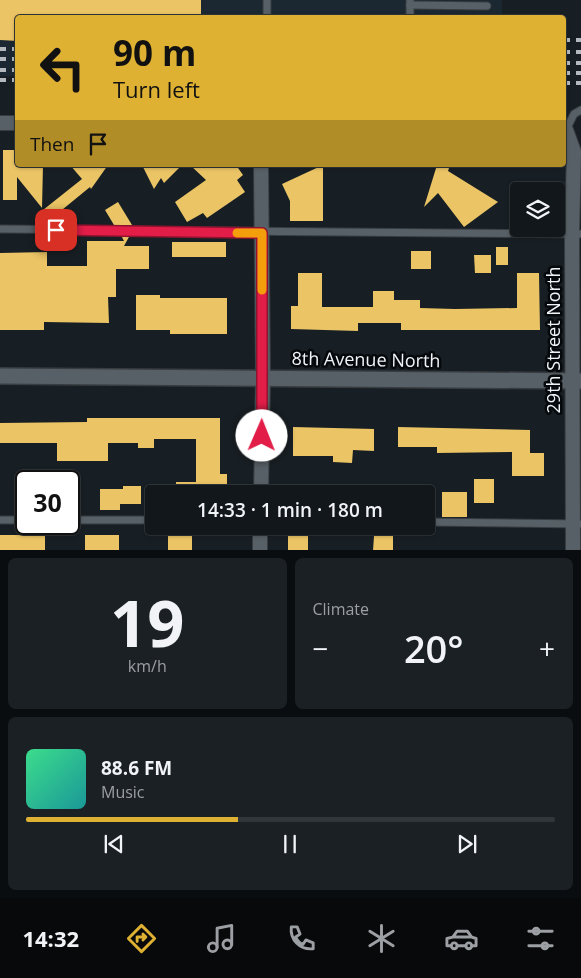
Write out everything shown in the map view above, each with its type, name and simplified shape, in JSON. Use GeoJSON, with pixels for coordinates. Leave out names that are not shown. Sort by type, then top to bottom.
{"type":"FeatureCollection","features":[{"type":"Feature","properties":{"kind":"street"},"geometry":{"type":"LineString","coordinates":[[0,123],[15,123]]}},
{"type":"Feature","properties":{"kind":"street","name":"29th Street North"},"geometry":{"type":"LineString","coordinates":[[566,132],[574,152],[577,234],[577,524],[573,550]]}},
{"type":"Feature","properties":{"kind":"street"},"geometry":{"type":"LineString","coordinates":[[261,167],[264,377],[261,485]]}},
{"type":"Feature","properties":{"kind":"street","name":"8th Avenue North"},"geometry":{"type":"LineString","coordinates":[[0,376],[578,380]]}},
{"type":"Feature","properties":{"kind":"street"},"geometry":{"type":"LineString","coordinates":[[260,535],[260,550]]}},
{"type":"Feature","properties":{"kind":"lane"},"geometry":{"type":"LineString","coordinates":[[267,0],[267,15]]}},
{"type":"Feature","properties":{"kind":"lane"},"geometry":{"type":"LineString","coordinates":[[410,3],[487,6]]}},
{"type":"Feature","properties":{"kind":"lane"},"geometry":{"type":"LineString","coordinates":[[566,127],[574,114],[581,110]]}},
{"type":"Feature","properties":{"kind":"lane"},"geometry":{"type":"LineString","coordinates":[[0,230],[577,234]]}},
{"type":"Feature","properties":{"kind":"lane"},"geometry":{"type":"LineString","coordinates":[[0,520],[15,520]]}},
{"type":"Feature","properties":{"kind":"lane"},"geometry":{"type":"LineString","coordinates":[[80,520],[145,520]]}},
{"type":"Feature","properties":{"kind":"lane"},"geometry":{"type":"LineString","coordinates":[[435,522],[577,524]]}},
{"type":"Feature","properties":{"kind":"shaded area"},"geometry":{"type":"Polygon","coordinates":[[[0,0],[502,0],[502,15],[15,15],[15,76],[0,76],[0,0]]]}},
{"type":"Feature","properties":{"kind":"building"},"geometry":{"type":"Polygon","coordinates":[[[0,0],[201,0],[201,15],[15,15],[15,41],[0,40],[0,0]]]}},
{"type":"Feature","properties":{"kind":"building"},"geometry":{"type":"Polygon","coordinates":[[[3,150],[15,150],[15,167],[43,167],[42,208],[17,177],[17,200],[3,200],[3,150]]]}},
{"type":"Feature","properties":{"kind":"building"},"geometry":{"type":"Polygon","coordinates":[[[72,167],[107,167],[91,189],[90,187],[46,223],[38,214],[82,179],[72,167]]]}},
{"type":"Feature","properties":{"kind":"building"},"geometry":{"type":"Polygon","coordinates":[[[143,167],[180,167],[164,183],[161,178],[154,189],[143,167]]]}},
{"type":"Feature","properties":{"kind":"building"},"geometry":{"type":"Polygon","coordinates":[[[192,167],[237,167],[243,175],[237,180],[245,192],[207,218],[203,213],[187,222],[175,202],[206,180],[192,167]]]}},
{"type":"Feature","properties":{"kind":"building"},"geometry":{"type":"Polygon","coordinates":[[[319,167],[323,167],[323,221],[290,221],[290,201],[282,184],[319,167]]]}},
{"type":"Feature","properties":{"kind":"building"},"geometry":{"type":"Polygon","coordinates":[[[436,167],[449,167],[448,171],[498,202],[464,227],[438,193],[424,207],[436,167]]]}},
{"type":"Feature","properties":{"kind":"building"},"geometry":{"type":"Polygon","coordinates":[[[118,202],[132,225],[114,225],[105,210],[118,202]]]}},
{"type":"Feature","properties":{"kind":"building"},"geometry":{"type":"Polygon","coordinates":[[[121,235],[130,235],[124,246],[149,246],[149,269],[116,269],[116,297],[108,297],[109,323],[44,322],[44,330],[0,330],[0,253],[47,252],[47,266],[87,266],[87,241],[124,241],[121,235]]]}},
{"type":"Feature","properties":{"kind":"building"},"geometry":{"type":"Polygon","coordinates":[[[172,242],[226,242],[226,257],[172,257],[172,242]]]}},
{"type":"Feature","properties":{"kind":"building"},"geometry":{"type":"Polygon","coordinates":[[[496,247],[508,247],[508,265],[496,265],[496,247]]]}},
{"type":"Feature","properties":{"kind":"building"},"geometry":{"type":"Polygon","coordinates":[[[411,251],[431,251],[431,269],[411,269],[411,251]]]}},
{"type":"Feature","properties":{"kind":"building"},"geometry":{"type":"Polygon","coordinates":[[[474,255],[491,255],[491,273],[475,273],[474,255]]]}},
{"type":"Feature","properties":{"kind":"building"},"geometry":{"type":"Polygon","coordinates":[[[298,273],[322,273],[322,307],[373,307],[373,291],[394,291],[394,300],[420,300],[420,308],[455,309],[517,308],[517,273],[539,273],[540,330],[401,330],[401,323],[358,323],[358,331],[291,329],[291,306],[298,306],[298,273]]]}},
{"type":"Feature","properties":{"kind":"building"},"geometry":{"type":"Polygon","coordinates":[[[136,295],[160,295],[160,298],[227,298],[227,334],[170,334],[170,330],[136,330],[136,295]]]}},
{"type":"Feature","properties":{"kind":"building"},"geometry":{"type":"Polygon","coordinates":[[[87,418],[220,418],[220,474],[227,474],[227,485],[176,485],[176,482],[196,482],[196,439],[154,439],[154,448],[138,448],[138,443],[108,443],[108,461],[57,461],[57,443],[0,443],[0,423],[87,422],[87,418]]]}},
{"type":"Feature","properties":{"kind":"building"},"geometry":{"type":"Polygon","coordinates":[[[293,427],[374,429],[374,451],[353,450],[352,463],[333,462],[333,456],[293,456],[293,427]]]}},
{"type":"Feature","properties":{"kind":"building"},"geometry":{"type":"Polygon","coordinates":[[[398,427],[530,430],[530,453],[544,453],[544,476],[512,476],[512,452],[437,453],[437,447],[398,447],[398,427]]]}},
{"type":"Feature","properties":{"kind":"building"},"geometry":{"type":"Polygon","coordinates":[[[474,479],[494,479],[494,503],[474,503],[474,479]]]}},
{"type":"Feature","properties":{"kind":"building"},"geometry":{"type":"Polygon","coordinates":[[[123,486],[141,486],[141,504],[120,504],[120,510],[100,510],[100,489],[123,489],[123,486]]]}},
{"type":"Feature","properties":{"kind":"building"},"geometry":{"type":"Polygon","coordinates":[[[442,492],[467,492],[467,517],[442,517],[442,492]]]}},
{"type":"Feature","properties":{"kind":"building"},"geometry":{"type":"Polygon","coordinates":[[[0,535],[45,535],[45,550],[0,550],[0,535]]]}},
{"type":"Feature","properties":{"kind":"building"},"geometry":{"type":"Polygon","coordinates":[[[85,535],[119,535],[119,550],[85,550],[85,535]]]}},
{"type":"Feature","properties":{"kind":"building"},"geometry":{"type":"Polygon","coordinates":[[[168,535],[192,535],[192,550],[168,550],[168,535]]]}},
{"type":"Feature","properties":{"kind":"building"},"geometry":{"type":"Polygon","coordinates":[[[288,536],[308,536],[308,550],[288,550],[288,536]]]}},
{"type":"Feature","properties":{"kind":"building"},"geometry":{"type":"Polygon","coordinates":[[[374,536],[393,536],[393,550],[373,550],[374,536]]]}},
{"type":"Feature","properties":{"kind":"railway"},"geometry":{"type":"LineString","coordinates":[[566,40],[581,40]]}},
{"type":"Feature","properties":{"kind":"railway"},"geometry":{"type":"LineString","coordinates":[[0,49],[15,49]]}},
{"type":"Feature","properties":{"kind":"railway"},"geometry":{"type":"LineString","coordinates":[[566,52],[581,52]]}},
{"type":"Feature","properties":{"kind":"railway"},"geometry":{"type":"LineString","coordinates":[[0,59],[15,59]]}},
{"type":"Feature","properties":{"kind":"railway"},"geometry":{"type":"LineString","coordinates":[[566,63],[581,63]]}},
{"type":"Feature","properties":{"kind":"railway"},"geometry":{"type":"LineString","coordinates":[[0,70],[15,70]]}},
{"type":"Feature","properties":{"kind":"railway"},"geometry":{"type":"LineString","coordinates":[[566,73],[581,73]]}},
{"type":"Feature","properties":{"kind":"railway"},"geometry":{"type":"LineString","coordinates":[[0,80],[15,80]]}},
{"type":"Feature","properties":{"kind":"railway"},"geometry":{"type":"LineString","coordinates":[[566,83],[581,83]]}},
{"type":"Feature","properties":{"kind":"slow traffic"},"geometry":{"type":"LineString","coordinates":[[237,233],[262,233],[262,290]]}},
{"type":"Feature","properties":{"kind":"route"},"geometry":{"type":"LineString","coordinates":[[56,230],[262,233],[264,377],[262,436]]}}]}
